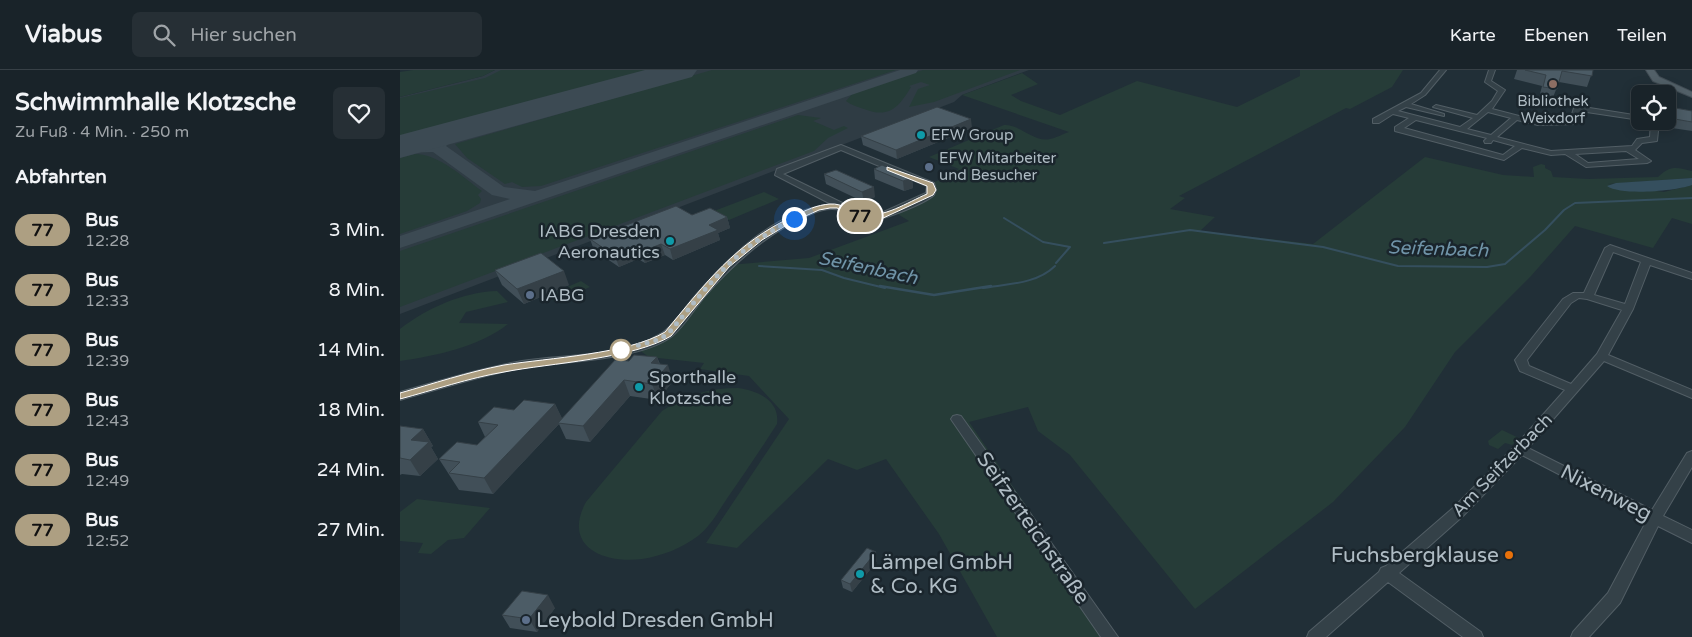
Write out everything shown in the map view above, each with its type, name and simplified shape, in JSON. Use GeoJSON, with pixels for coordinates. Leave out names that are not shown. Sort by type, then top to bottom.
{"type":"FeatureCollection","features":[{"type":"Feature","properties":{"kind":"main road"},"geometry":{"type":"LineString","coordinates":[[1650,70],[1656,79],[1692,96]]}},
{"type":"Feature","properties":{"kind":"street"},"geometry":{"type":"LineString","coordinates":[[1376,121],[1407,105],[1423,94],[1443,70]]}},
{"type":"Feature","properties":{"kind":"street"},"geometry":{"type":"LineString","coordinates":[[1450,143],[1462,130],[1497,101],[1502,90],[1488,82],[1492,70]]}},
{"type":"Feature","properties":{"kind":"street"},"geometry":{"type":"LineString","coordinates":[[1433,109],[1448,100]]}},
{"type":"Feature","properties":{"kind":"street"},"geometry":{"type":"LineString","coordinates":[[1407,105],[1433,109],[1449,114],[1478,117]]}},
{"type":"Feature","properties":{"kind":"street"},"geometry":{"type":"LineString","coordinates":[[1488,110],[1538,123],[1573,122],[1577,108],[1631,117]]}},
{"type":"Feature","properties":{"kind":"street"},"geometry":{"type":"LineString","coordinates":[[1394,112],[1551,153],[1634,148],[1640,141],[1654,139],[1654,130]]}},
{"type":"Feature","properties":{"kind":"street"},"geometry":{"type":"LineString","coordinates":[[1422,136],[1449,114]]}},
{"type":"Feature","properties":{"kind":"street"},"geometry":{"type":"LineString","coordinates":[[1414,118],[1398,130],[1504,158],[1519,146]]}},
{"type":"Feature","properties":{"kind":"street"},"geometry":{"type":"LineString","coordinates":[[1476,150],[1516,118]]}},
{"type":"Feature","properties":{"kind":"street"},"geometry":{"type":"LineString","coordinates":[[400,396],[501,369],[631,348],[658,340],[668,334],[718,274],[740,252],[772,230],[820,203],[838,206],[861,217],[881,217],[930,195],[932,190],[931,185],[841,147],[780,171],[779,175],[784,179],[820,203]]}},
{"type":"Feature","properties":{"kind":"street"},"geometry":{"type":"LineString","coordinates":[[1567,152],[1586,165],[1647,161],[1628,149]]}},
{"type":"Feature","properties":{"kind":"street"},"geometry":{"type":"LineString","coordinates":[[1588,296],[1610,248],[1692,276]]}},
{"type":"Feature","properties":{"kind":"street","name":"Am Seifzerbach"},"geometry":{"type":"LineString","coordinates":[[1315,637],[1386,572],[1458,512],[1520,449],[1573,389],[1602,356],[1628,309],[1647,260]]}},
{"type":"Feature","properties":{"kind":"street"},"geometry":{"type":"LineString","coordinates":[[1573,389],[1524,368],[1521,360],[1567,301],[1577,295],[1588,296],[1628,309]]}},
{"type":"Feature","properties":{"kind":"street"},"geometry":{"type":"LineString","coordinates":[[1602,356],[1692,394]]}},
{"type":"Feature","properties":{"kind":"street","name":"Seifzerteichstraße"},"geometry":{"type":"LineString","coordinates":[[957,419],[1110,637]]}},
{"type":"Feature","properties":{"kind":"street","name":"Nixenweg"},"geometry":{"type":"LineString","coordinates":[[1520,449],[1692,537]]}},
{"type":"Feature","properties":{"kind":"street"},"geometry":{"type":"LineString","coordinates":[[1579,637],[1614,598],[1655,518],[1692,456]]}},
{"type":"Feature","properties":{"kind":"street"},"geometry":{"type":"LineString","coordinates":[[1386,572],[1475,637]]}},
{"type":"Feature","properties":{"kind":"shaded area"},"geometry":{"type":"Polygon","coordinates":[[[495,70],[1029,70],[962,95],[954,102],[400,314],[400,97],[483,76],[495,70]]]}},
{"type":"Feature","properties":{"kind":"green space"},"geometry":{"type":"Polygon","coordinates":[[[413,70],[495,70],[483,76],[400,97],[400,72],[413,70]]]}},
{"type":"Feature","properties":{"kind":"green space"},"geometry":{"type":"Polygon","coordinates":[[[501,70],[650,70],[400,138],[400,98],[485,78],[501,70]]]}},
{"type":"Feature","properties":{"kind":"green space"},"geometry":{"type":"Polygon","coordinates":[[[712,70],[896,70],[541,186],[522,187],[512,182],[505,184],[467,158],[455,144],[712,70]]]}},
{"type":"Feature","properties":{"kind":"green space"},"geometry":{"type":"Polygon","coordinates":[[[923,70],[1020,70],[934,102],[909,107],[918,89],[930,85],[921,82],[909,86],[911,87],[902,100],[887,112],[873,112],[846,101],[853,93],[923,70]]]}},
{"type":"Feature","properties":{"kind":"green space"},"geometry":{"type":"Polygon","coordinates":[[[1300,70],[1403,70],[1392,87],[1350,109],[1346,108],[1179,196],[1185,198],[1170,209],[1215,217],[1200,231],[1313,244],[1425,157],[1503,175],[1534,177],[1533,167],[1541,164],[1551,171],[1553,177],[1588,179],[1658,177],[1666,170],[1674,168],[1692,171],[1692,178],[1608,184],[1664,192],[1692,185],[1692,224],[1672,218],[1653,248],[1575,226],[1531,276],[1455,352],[1405,427],[1333,502],[1195,609],[1070,455],[1038,431],[1028,407],[969,422],[1116,637],[997,637],[939,534],[886,459],[857,470],[828,459],[737,548],[706,543],[789,419],[749,376],[700,369],[704,363],[649,357],[639,350],[662,342],[672,336],[729,265],[809,258],[909,221],[896,213],[919,201],[929,193],[935,182],[959,169],[929,157],[1004,125],[1016,127],[1044,140],[1069,132],[962,95],[1022,73],[1038,84],[1011,95],[1021,101],[1060,115],[1137,81],[1237,107],[1300,76],[1300,70]]]}},
{"type":"Feature","properties":{"kind":"green space"},"geometry":{"type":"Polygon","coordinates":[[[798,115],[821,118],[813,121],[834,130],[844,126],[848,128],[828,138],[814,151],[400,307],[400,251],[798,115]]]}},
{"type":"Feature","properties":{"kind":"green space"},"geometry":{"type":"Polygon","coordinates":[[[415,154],[424,155],[442,162],[482,191],[478,195],[481,199],[480,203],[467,211],[400,234],[400,158],[415,154]]]}},
{"type":"Feature","properties":{"kind":"green space"},"geometry":{"type":"Polygon","coordinates":[[[764,192],[779,199],[729,220],[714,211],[764,192]]]}},
{"type":"Feature","properties":{"kind":"green space"},"geometry":{"type":"Polygon","coordinates":[[[581,281],[590,287],[555,302],[547,296],[581,281]]]}},
{"type":"Feature","properties":{"kind":"green space"},"geometry":{"type":"Polygon","coordinates":[[[497,291],[508,302],[466,312],[459,323],[508,324],[484,339],[456,349],[400,361],[400,329],[411,321],[446,302],[471,294],[497,291]]]}},
{"type":"Feature","properties":{"kind":"green space"},"geometry":{"type":"Polygon","coordinates":[[[738,388],[760,394],[766,398],[775,409],[777,424],[707,528],[698,536],[672,551],[649,558],[627,560],[613,558],[601,555],[590,549],[583,541],[579,530],[580,517],[586,502],[662,411],[671,405],[698,394],[718,389],[738,388]]]}},
{"type":"Feature","properties":{"kind":"green space"},"geometry":{"type":"Polygon","coordinates":[[[1502,430],[1519,438],[1512,445],[1505,443],[1498,449],[1489,445],[1488,441],[1502,430]]]}},
{"type":"Feature","properties":{"kind":"green space"},"geometry":{"type":"Polygon","coordinates":[[[417,499],[490,508],[464,538],[448,540],[431,554],[418,553],[423,543],[400,541],[400,512],[417,499]]]}},
{"type":"Feature","properties":{"kind":"water"},"geometry":{"type":"Polygon","coordinates":[[[1692,178],[1692,185],[1662,191],[1624,191],[1607,186],[1616,183],[1692,178]]]}},
{"type":"Feature","properties":{"kind":"building"},"geometry":{"type":"Polygon","coordinates":[[[1525,70],[1593,70],[1592,76],[1562,71],[1557,89],[1543,87],[1546,75],[1525,70]]]}},
{"type":"Feature","properties":{"kind":"building"},"geometry":{"type":"Polygon","coordinates":[[[937,107],[971,119],[896,150],[861,136],[937,107]]]}},
{"type":"Feature","properties":{"kind":"building"},"geometry":{"type":"Polygon","coordinates":[[[1676,108],[1692,111],[1692,122],[1676,119],[1676,108]]]}},
{"type":"Feature","properties":{"kind":"building"},"geometry":{"type":"Polygon","coordinates":[[[882,165],[912,178],[903,181],[874,169],[882,165]]]}},
{"type":"Feature","properties":{"kind":"building"},"geometry":{"type":"Polygon","coordinates":[[[836,170],[874,187],[862,192],[824,174],[836,170]]]}},
{"type":"Feature","properties":{"kind":"building"},"geometry":{"type":"Polygon","coordinates":[[[676,206],[692,215],[710,208],[727,217],[709,225],[718,230],[670,249],[661,244],[641,252],[635,248],[615,256],[590,239],[676,206]]]}},
{"type":"Feature","properties":{"kind":"building"},"geometry":{"type":"Polygon","coordinates":[[[541,253],[564,271],[517,289],[495,270],[541,253]]]}},
{"type":"Feature","properties":{"kind":"building"},"geometry":{"type":"Polygon","coordinates":[[[634,355],[657,357],[651,363],[668,365],[652,384],[624,380],[583,426],[558,423],[615,360],[629,361],[634,355]]]}},
{"type":"Feature","properties":{"kind":"building"},"geometry":{"type":"Polygon","coordinates":[[[524,400],[555,404],[484,478],[449,473],[460,462],[439,459],[457,442],[477,445],[498,425],[478,422],[494,407],[514,410],[524,400]]]}},
{"type":"Feature","properties":{"kind":"building"},"geometry":{"type":"Polygon","coordinates":[[[400,426],[423,429],[411,440],[429,442],[410,460],[400,458],[400,426]]]}},
{"type":"Feature","properties":{"kind":"building"},"geometry":{"type":"Polygon","coordinates":[[[867,548],[876,552],[850,584],[841,580],[867,548]]]}},
{"type":"Feature","properties":{"kind":"building"},"geometry":{"type":"Polygon","coordinates":[[[522,591],[548,595],[529,619],[502,615],[522,591]]]}},
{"type":"Feature","properties":{"kind":"waterway","name":"Seifenbach"},"geometry":{"type":"LineString","coordinates":[[1104,243],[1190,230],[1323,247],[1398,266],[1487,267],[1505,264],[1545,230],[1564,210],[1575,203],[1692,198]]}},
{"type":"Feature","properties":{"kind":"waterway"},"geometry":{"type":"LineString","coordinates":[[1004,218],[1043,242],[1070,247],[1056,263]]}},
{"type":"Feature","properties":{"kind":"waterway","name":"Seifenbach"},"geometry":{"type":"LineString","coordinates":[[759,266],[822,270],[844,278],[885,288]]}},
{"type":"Feature","properties":{"kind":"waterway","name":"Seifenbach"},"geometry":{"type":"LineString","coordinates":[[983,288],[1031,280],[1048,272],[1055,266]]}},
{"type":"Feature","properties":{"kind":"waterway","name":"Seifenbach"},"geometry":{"type":"LineString","coordinates":[[880,286],[934,295],[991,286]]}},
{"type":"Feature","properties":{"kind":"taxiway"},"geometry":{"type":"LineString","coordinates":[[400,242],[912,70]]}},
{"type":"Feature","properties":{"kind":"taxiway"},"geometry":{"type":"LineString","coordinates":[[439,149],[438,146],[446,137],[464,130]]}},
{"type":"Feature","properties":{"kind":"taxiway"},"geometry":{"type":"LineString","coordinates":[[400,148],[422,146],[439,149]]}},
{"type":"Feature","properties":{"kind":"taxiway"},"geometry":{"type":"LineString","coordinates":[[439,149],[498,191],[513,195],[530,195]]}},
{"type":"Feature","properties":{"kind":"runway"},"geometry":{"type":"LineString","coordinates":[[400,147],[681,70]]}},
{"type":"Feature","properties":{"kind":"bus line","name":"77"},"geometry":{"type":"LineString","coordinates":[[400,396],[501,369],[631,348],[658,340],[668,334],[718,274],[740,252],[787,222],[817,208],[830,206],[838,206],[861,217],[881,217],[930,195],[931,185],[890,168]]}},
{"type":"Feature","properties":{"kind":"place","name":"Bibliothek Weixdorf"},"geometry":{"type":"Point","coordinates":[1553,84]}},
{"type":"Feature","properties":{"kind":"place","name":"EFW Group"},"geometry":{"type":"Point","coordinates":[921,135]}},
{"type":"Feature","properties":{"kind":"place","name":"EFW Mitarbeiter und Besucher"},"geometry":{"type":"Point","coordinates":[929,167]}},
{"type":"Feature","properties":{"kind":"place","name":"IABG Dresden Aeronautics"},"geometry":{"type":"Point","coordinates":[670,241]}},
{"type":"Feature","properties":{"kind":"place","name":"IABG"},"geometry":{"type":"Point","coordinates":[530,295]}},
{"type":"Feature","properties":{"kind":"place","name":"Sporthalle Klotzsche"},"geometry":{"type":"Point","coordinates":[639,387]}},
{"type":"Feature","properties":{"kind":"place","name":"Fuchsbergklause"},"geometry":{"type":"Point","coordinates":[1509,555]}},
{"type":"Feature","properties":{"kind":"place","name":"Lämpel GmbH & Co. KG"},"geometry":{"type":"Point","coordinates":[860,574]}},
{"type":"Feature","properties":{"kind":"place","name":"Leybold Dresden GmbH"},"geometry":{"type":"Point","coordinates":[526,620]}},
{"type":"Feature","properties":{"kind":"route"},"geometry":{"type":"LineString","coordinates":[[621,350],[658,340],[668,334],[718,274],[740,252],[772,230],[794,219]]}}]}
